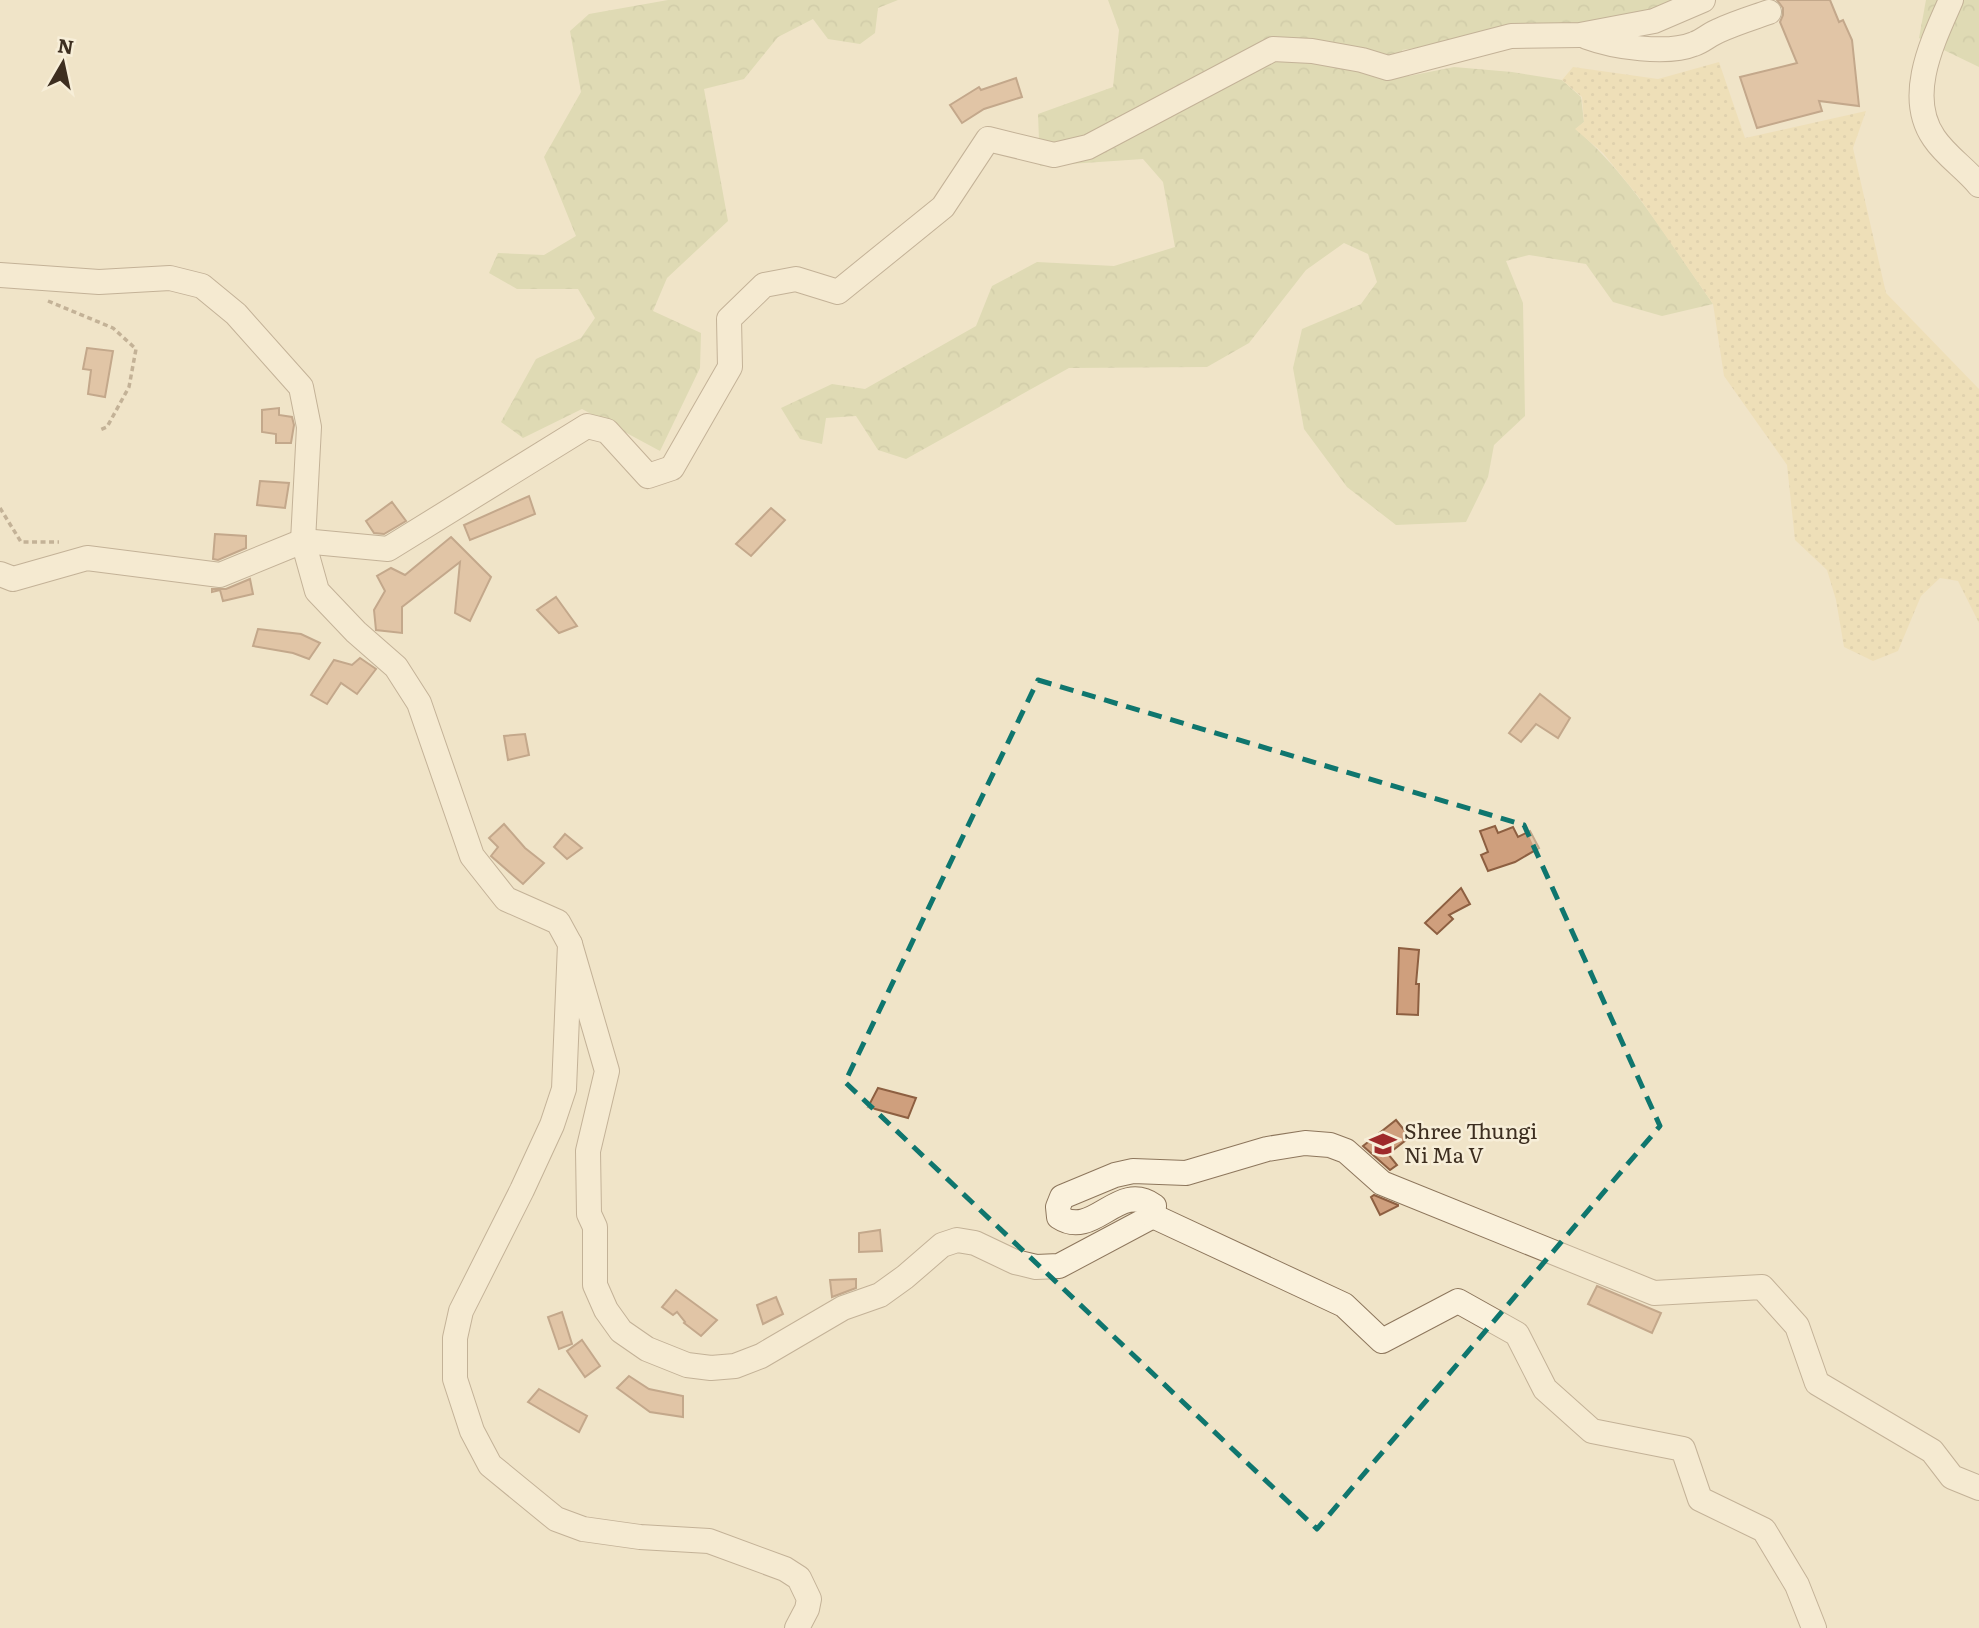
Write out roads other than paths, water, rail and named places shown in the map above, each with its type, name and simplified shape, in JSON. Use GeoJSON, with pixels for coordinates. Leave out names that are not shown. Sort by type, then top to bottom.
{"type":"FeatureCollection","features":[{"type":"Feature","properties":{"kind":"street"},"geometry":{"type":"LineString","coordinates":[[0,574],[13,579],[87,558],[220,575],[303,541],[388,549],[587,426],[607,431],[648,476],[672,468],[730,367],[729,319],[764,285],[796,279],[838,292],[943,207],[988,139],[1054,155],[1088,147],[1273,49],[1312,51],[1362,60],[1388,68],[1511,36],[1580,35],[1654,21],[1703,0]]}},
{"type":"Feature","properties":{"kind":"street"},"geometry":{"type":"LineString","coordinates":[[1951,0],[1930,52],[1922,83],[1922,107],[1933,137],[1979,185]]}},
{"type":"Feature","properties":{"kind":"street"},"geometry":{"type":"LineString","coordinates":[[1580,35],[1604,43],[1678,48],[1695,44],[1717,31],[1769,12]]}},
{"type":"Feature","properties":{"kind":"street"},"geometry":{"type":"LineString","coordinates":[[0,275],[99,282],[170,278],[202,286],[236,314],[301,387],[309,427],[303,541],[317,591],[356,632],[396,667],[419,704],[472,856],[506,899],[558,922],[570,944],[607,1071],[588,1151],[589,1213],[596,1227],[595,1285],[621,1331],[647,1349],[687,1365],[711,1368],[735,1366],[761,1356],[843,1308],[880,1295],[905,1278],[942,1245],[957,1240],[975,1243],[1015,1262],[1036,1267],[1059,1266],[1153,1216]]}},
{"type":"Feature","properties":{"kind":"street"},"geometry":{"type":"LineString","coordinates":[[570,944],[564,1088],[552,1125],[522,1191],[461,1311],[455,1338],[455,1379],[462,1403],[472,1431],[491,1465],[556,1519],[583,1529],[640,1537],[709,1541],[785,1569],[799,1578],[809,1599],[797,1628]]}},
{"type":"Feature","properties":{"kind":"street"},"geometry":{"type":"LineString","coordinates":[[1153,1216],[1154,1206],[1144,1199],[1126,1200],[1083,1223],[1068,1223],[1059,1217],[1058,1207],[1062,1197],[1115,1175],[1133,1171],[1186,1173],[1268,1149],[1305,1143],[1330,1145],[1346,1151],[1382,1183],[1654,1293],[1762,1287],[1797,1326],[1817,1382],[1932,1451],[1952,1477],[1979,1488]]}},
{"type":"Feature","properties":{"kind":"street"},"geometry":{"type":"LineString","coordinates":[[1153,1216],[1343,1305],[1382,1341],[1458,1301],[1517,1334],[1545,1389],[1592,1431],[1683,1449],[1700,1499],[1764,1530],[1797,1585],[1814,1628]]}},
{"type":"Feature","properties":{"kind":"place","name":"Shree Thungi Ni Ma V"},"geometry":{"type":"Point","coordinates":[1383,1144]}}]}
